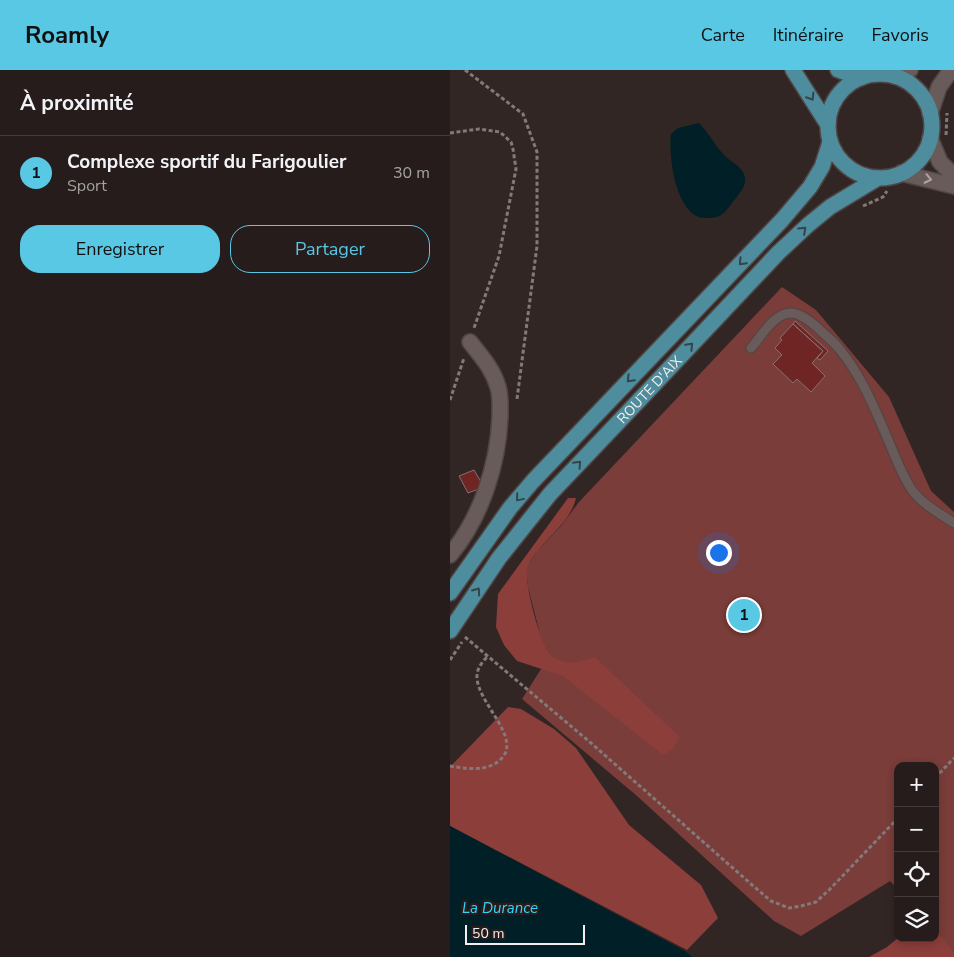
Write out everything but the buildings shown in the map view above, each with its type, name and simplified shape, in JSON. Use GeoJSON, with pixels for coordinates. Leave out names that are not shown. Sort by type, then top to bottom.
{"type":"FeatureCollection","features":[{"type":"Feature","properties":{"kind":"main road"},"geometry":{"type":"LineString","coordinates":[[793,70],[828,125]]}},
{"type":"Feature","properties":{"kind":"main road"},"geometry":{"type":"LineString","coordinates":[[838,70],[864,75],[894,76],[907,82],[917,90],[925,101],[930,114],[931,126],[926,150],[911,167],[890,176],[865,176],[854,171],[844,164],[830,142],[829,113],[834,101],[850,84],[864,75]]}},
{"type":"Feature","properties":{"kind":"main road","name":"ROUTE D'AIX"},"geometry":{"type":"LineString","coordinates":[[450,593],[510,508],[533,481],[741,263],[810,187],[822,167],[830,142]]}},
{"type":"Feature","properties":{"kind":"main road","name":"ROUTE D'AIX"},"geometry":{"type":"LineString","coordinates":[[450,632],[499,558],[545,501],[778,253],[808,225],[830,208],[890,176]]}},
{"type":"Feature","properties":{"kind":"street"},"geometry":{"type":"LineString","coordinates":[[894,76],[910,70]]}},
{"type":"Feature","properties":{"kind":"street"},"geometry":{"type":"LineString","coordinates":[[930,114],[939,87],[951,70]]}},
{"type":"Feature","properties":{"kind":"street"},"geometry":{"type":"LineString","coordinates":[[930,138],[940,162],[954,176]]}},
{"type":"Feature","properties":{"kind":"street"},"geometry":{"type":"LineString","coordinates":[[890,176],[954,186]]}},
{"type":"Feature","properties":{"kind":"street"},"geometry":{"type":"LineString","coordinates":[[450,555],[459,544],[488,486],[499,436],[500,399],[498,387],[488,365],[470,342]]}},
{"type":"Feature","properties":{"kind":"lane"},"geometry":{"type":"LineString","coordinates":[[751,348],[773,322],[779,317],[790,313],[802,317],[816,326],[847,359],[872,402],[900,469],[911,489],[930,508],[954,523]]}},
{"type":"Feature","properties":{"kind":"path"},"geometry":{"type":"LineString","coordinates":[[465,70],[523,114],[536,152],[537,246],[516,404]]}},
{"type":"Feature","properties":{"kind":"path"},"geometry":{"type":"LineString","coordinates":[[940,162],[945,143],[948,108]]}},
{"type":"Feature","properties":{"kind":"path"},"geometry":{"type":"LineString","coordinates":[[450,133],[479,129],[500,132],[514,149],[516,169],[500,256],[450,400]]}},
{"type":"Feature","properties":{"kind":"path"},"geometry":{"type":"LineString","coordinates":[[859,208],[883,196],[890,188],[890,176]]}},
{"type":"Feature","properties":{"kind":"path"},"geometry":{"type":"LineString","coordinates":[[450,660],[470,630]]}},
{"type":"Feature","properties":{"kind":"path"},"geometry":{"type":"LineString","coordinates":[[465,637],[591,743],[771,901],[789,908],[816,902],[830,890],[894,822]]}},
{"type":"Feature","properties":{"kind":"path"},"geometry":{"type":"LineString","coordinates":[[450,766],[461,768],[491,767],[507,751],[508,745],[505,734],[480,690],[477,676],[480,664],[488,656]]}},
{"type":"Feature","properties":{"kind":"path"},"geometry":{"type":"LineString","coordinates":[[939,774],[954,758]]}},
{"type":"Feature","properties":{"kind":"shaded area"},"geometry":{"type":"Polygon","coordinates":[[[782,287],[816,310],[889,397],[931,491],[954,512],[954,954],[939,937],[939,762],[894,762],[894,885],[890,881],[801,936],[774,921],[637,796],[522,699],[550,655],[542,642],[528,587],[526,568],[537,551],[561,526],[579,502],[782,287]]]}},
{"type":"Feature","properties":{"kind":"shaded area"},"geometry":{"type":"Polygon","coordinates":[[[568,498],[576,498],[567,517],[540,548],[528,566],[530,597],[543,641],[552,656],[563,662],[573,663],[595,657],[680,737],[673,749],[663,755],[563,676],[517,661],[504,645],[496,627],[498,594],[568,498]]]}},
{"type":"Feature","properties":{"kind":"shaded area"},"geometry":{"type":"Polygon","coordinates":[[[508,707],[521,709],[554,729],[576,748],[629,825],[701,885],[718,918],[687,950],[450,826],[450,767],[508,707]]]}},
{"type":"Feature","properties":{"kind":"shaded area"},"geometry":{"type":"Polygon","coordinates":[[[939,934],[954,952],[954,957],[869,957],[894,941],[939,942],[939,934]]]}},
{"type":"Feature","properties":{"kind":"water"},"geometry":{"type":"Polygon","coordinates":[[[699,123],[721,152],[741,169],[745,177],[743,187],[738,196],[723,213],[714,218],[696,216],[687,208],[676,185],[673,171],[670,144],[671,134],[678,128],[699,123]]]}},
{"type":"Feature","properties":{"kind":"water","name":"La Durance"},"geometry":{"type":"Polygon","coordinates":[[[450,826],[685,951],[692,957],[450,957],[450,826]]]}},
{"type":"Feature","properties":{"kind":"place","name":"Complexe sportif du Farigoulier"},"geometry":{"type":"Point","coordinates":[744,615]}}]}
